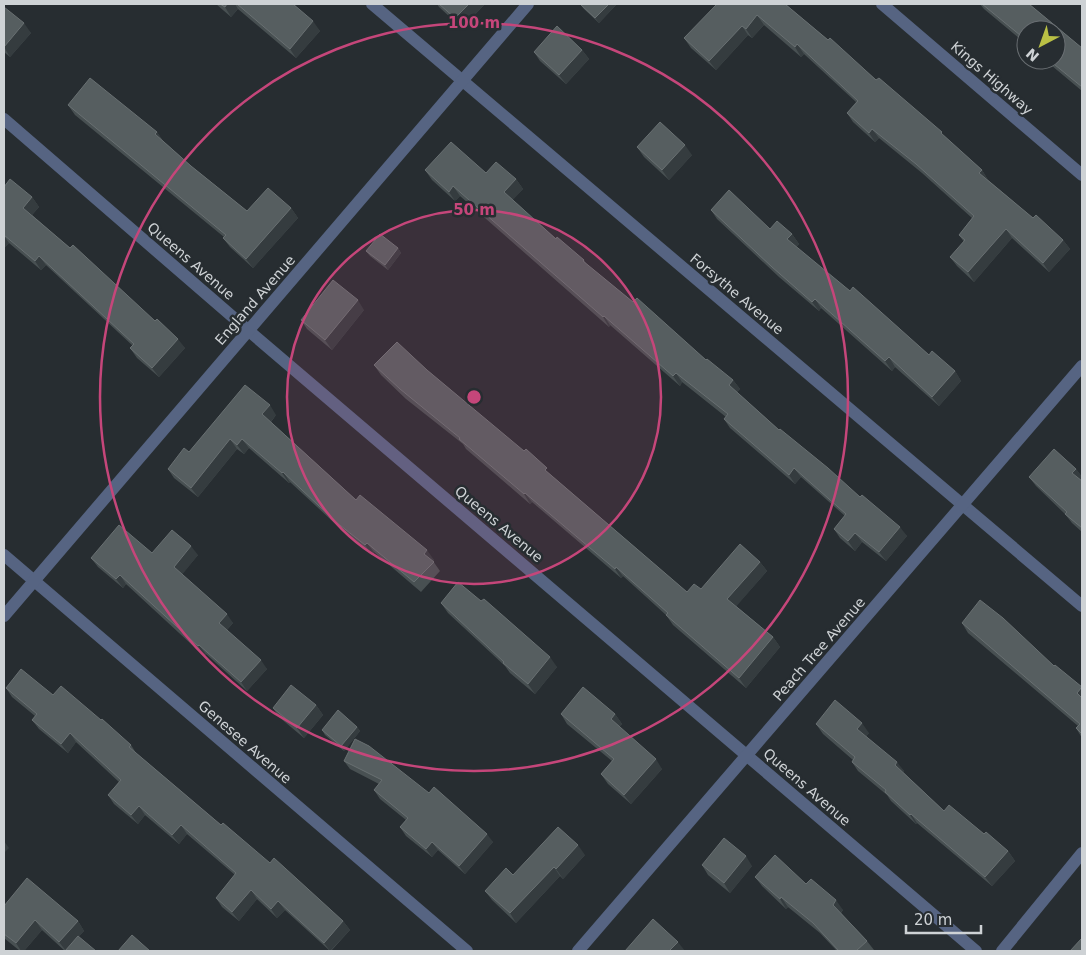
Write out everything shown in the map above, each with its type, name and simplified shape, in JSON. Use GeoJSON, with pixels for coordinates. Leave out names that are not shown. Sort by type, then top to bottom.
{"type":"FeatureCollection","features":[{"type":"Feature","properties":{"kind":"street","name":"Forsythe Avenue"},"geometry":{"type":"LineString","coordinates":[[372,4],[1082,606]]}},
{"type":"Feature","properties":{"kind":"street","name":"England Avenue"},"geometry":{"type":"LineString","coordinates":[[4,616],[528,4]]}},
{"type":"Feature","properties":{"kind":"street","name":"Kings Highway"},"geometry":{"type":"LineString","coordinates":[[882,4],[1082,175]]}},
{"type":"Feature","properties":{"kind":"street","name":"Queens Avenue"},"geometry":{"type":"LineString","coordinates":[[4,119],[249,331],[976,951]]}},
{"type":"Feature","properties":{"kind":"street","name":"Peach Tree Avenue"},"geometry":{"type":"LineString","coordinates":[[578,951],[1082,366]]}},
{"type":"Feature","properties":{"kind":"street","name":"Genesee Avenue"},"geometry":{"type":"LineString","coordinates":[[4,555],[467,951]]}},
{"type":"Feature","properties":{"kind":"street"},"geometry":{"type":"LineString","coordinates":[[1002,951],[1082,853]]}},
{"type":"Feature","properties":{"kind":"building"},"geometry":{"type":"Polygon","coordinates":[[[237,4],[293,4],[313,21],[290,49],[237,4]]]}},
{"type":"Feature","properties":{"kind":"building"},"geometry":{"type":"Polygon","coordinates":[[[439,4],[469,4],[455,18],[439,4]]]}},
{"type":"Feature","properties":{"kind":"building"},"geometry":{"type":"Polygon","coordinates":[[[580,4],[609,4],[595,18],[580,4]]]}},
{"type":"Feature","properties":{"kind":"building"},"geometry":{"type":"Polygon","coordinates":[[[717,4],[785,4],[828,40],[830,38],[876,80],[879,78],[942,132],[982,170],[979,173],[1033,218],[1036,215],[1063,240],[1043,263],[1006,229],[968,272],[950,257],[965,240],[959,235],[974,216],[916,164],[872,129],[869,133],[847,113],[858,101],[797,44],[795,47],[757,15],[746,29],[742,26],[709,61],[684,38],[717,4]]]}},
{"type":"Feature","properties":{"kind":"building"},"geometry":{"type":"Polygon","coordinates":[[[982,4],[1029,4],[1048,20],[1016,20],[1016,32],[982,4]]]}},
{"type":"Feature","properties":{"kind":"building"},"geometry":{"type":"Polygon","coordinates":[[[4,7],[24,23],[4,47],[4,7]]]}},
{"type":"Feature","properties":{"kind":"building"},"geometry":{"type":"Polygon","coordinates":[[[557,26],[582,50],[559,75],[534,52],[557,26]]]}},
{"type":"Feature","properties":{"kind":"building"},"geometry":{"type":"Polygon","coordinates":[[[1066,35],[1082,48],[1082,87],[1061,70],[1066,70],[1066,35]]]}},
{"type":"Feature","properties":{"kind":"building"},"geometry":{"type":"Polygon","coordinates":[[[90,78],[157,132],[155,134],[191,166],[247,211],[268,188],[291,208],[246,259],[223,238],[226,235],[68,105],[90,78]]]}},
{"type":"Feature","properties":{"kind":"building"},"geometry":{"type":"Polygon","coordinates":[[[660,122],[685,145],[662,170],[637,147],[660,122]]]}},
{"type":"Feature","properties":{"kind":"building"},"geometry":{"type":"Polygon","coordinates":[[[451,142],[486,173],[496,162],[516,179],[504,192],[556,239],[557,237],[633,302],[637,298],[706,360],[733,380],[729,385],[779,430],[828,468],[860,497],[862,495],[900,527],[879,552],[855,533],[848,541],[834,529],[846,514],[794,468],[789,475],[724,419],[728,414],[676,373],[673,376],[453,186],[449,192],[425,170],[451,142]]]}},
{"type":"Feature","properties":{"kind":"building"},"geometry":{"type":"Polygon","coordinates":[[[10,179],[32,197],[23,208],[70,248],[73,245],[155,321],[157,319],[178,339],[152,368],[130,348],[134,344],[39,256],[35,261],[4,235],[4,187],[10,179]]]}},
{"type":"Feature","properties":{"kind":"building"},"geometry":{"type":"Polygon","coordinates":[[[729,190],[770,229],[777,221],[792,234],[787,239],[850,291],[853,287],[929,355],[932,351],[955,371],[932,397],[889,357],[885,361],[815,299],[812,302],[711,210],[729,190]]]}},
{"type":"Feature","properties":{"kind":"building"},"geometry":{"type":"Polygon","coordinates":[[[380,234],[398,248],[385,265],[366,251],[380,234]]]}},
{"type":"Feature","properties":{"kind":"building"},"geometry":{"type":"Polygon","coordinates":[[[333,280],[358,300],[325,340],[301,320],[333,280]]]}},
{"type":"Feature","properties":{"kind":"building"},"geometry":{"type":"Polygon","coordinates":[[[397,342],[427,370],[524,451],[526,449],[547,468],[545,470],[687,592],[694,584],[701,589],[740,544],[760,562],[727,599],[773,637],[739,678],[666,615],[668,613],[616,567],[615,569],[524,494],[374,365],[397,342]]]}},
{"type":"Feature","properties":{"kind":"building"},"geometry":{"type":"Polygon","coordinates":[[[245,385],[270,405],[262,414],[356,500],[360,495],[427,550],[424,554],[434,562],[414,582],[367,543],[365,545],[336,522],[283,472],[242,439],[237,445],[230,439],[191,488],[168,469],[184,448],[189,452],[245,385]]]}},
{"type":"Feature","properties":{"kind":"building"},"geometry":{"type":"Polygon","coordinates":[[[1054,449],[1076,469],[1072,473],[1082,481],[1082,528],[1065,514],[1067,512],[1029,477],[1054,449]]]}},
{"type":"Feature","properties":{"kind":"building"},"geometry":{"type":"Polygon","coordinates":[[[119,525],[152,553],[172,530],[191,546],[174,567],[227,614],[219,623],[261,660],[241,682],[198,646],[120,575],[116,579],[91,558],[119,525]]]}},
{"type":"Feature","properties":{"kind":"building"},"geometry":{"type":"Polygon","coordinates":[[[458,582],[481,601],[484,599],[550,657],[528,684],[503,663],[441,603],[458,582]]]}},
{"type":"Feature","properties":{"kind":"building"},"geometry":{"type":"Polygon","coordinates":[[[980,600],[1003,618],[1054,666],[1082,687],[1077,693],[1082,698],[1082,734],[1076,728],[1080,724],[962,623],[980,600]]]}},
{"type":"Feature","properties":{"kind":"building"},"geometry":{"type":"Polygon","coordinates":[[[21,669],[53,695],[61,686],[102,719],[131,745],[129,747],[221,825],[223,823],[270,863],[274,858],[343,921],[324,943],[278,901],[271,909],[251,890],[232,912],[216,898],[236,873],[181,825],[172,835],[139,806],[131,815],[108,795],[121,780],[70,733],[61,744],[32,720],[37,714],[6,688],[21,669]]]}},
{"type":"Feature","properties":{"kind":"building"},"geometry":{"type":"Polygon","coordinates":[[[291,685],[316,705],[297,728],[273,708],[291,685]]]}},
{"type":"Feature","properties":{"kind":"building"},"geometry":{"type":"Polygon","coordinates":[[[583,687],[615,714],[611,719],[656,759],[624,795],[601,774],[614,759],[561,714],[583,687]]]}},
{"type":"Feature","properties":{"kind":"building"},"geometry":{"type":"Polygon","coordinates":[[[835,700],[862,723],[857,729],[897,762],[895,765],[944,811],[949,805],[1008,851],[985,877],[910,815],[885,792],[886,790],[852,762],[855,757],[816,724],[835,700]]]}},
{"type":"Feature","properties":{"kind":"building"},"geometry":{"type":"Polygon","coordinates":[[[338,710],[357,727],[341,746],[322,730],[338,710]]]}},
{"type":"Feature","properties":{"kind":"building"},"geometry":{"type":"Polygon","coordinates":[[[355,739],[369,746],[429,793],[434,787],[487,834],[459,866],[432,842],[426,849],[400,827],[408,818],[374,790],[382,780],[344,761],[355,739]]]}},
{"type":"Feature","properties":{"kind":"building"},"geometry":{"type":"Polygon","coordinates":[[[558,827],[578,845],[510,913],[485,891],[506,868],[513,875],[558,827]]]}},
{"type":"Feature","properties":{"kind":"building"},"geometry":{"type":"Polygon","coordinates":[[[724,838],[746,856],[724,883],[702,865],[724,838]]]}},
{"type":"Feature","properties":{"kind":"building"},"geometry":{"type":"Polygon","coordinates":[[[775,855],[806,884],[811,879],[836,900],[833,905],[867,941],[856,951],[839,951],[813,923],[781,897],[780,899],[755,877],[775,855]]]}},
{"type":"Feature","properties":{"kind":"building"},"geometry":{"type":"Polygon","coordinates":[[[27,878],[78,921],[59,942],[35,920],[16,943],[4,934],[4,906],[27,878]]]}},
{"type":"Feature","properties":{"kind":"building"},"geometry":{"type":"Polygon","coordinates":[[[653,919],[678,942],[669,951],[625,951],[653,919]]]}},
{"type":"Feature","properties":{"kind":"building"},"geometry":{"type":"Polygon","coordinates":[[[132,935],[150,951],[118,951],[132,935]]]}},
{"type":"Feature","properties":{"kind":"building"},"geometry":{"type":"Polygon","coordinates":[[[78,936],[96,951],[65,951],[78,936]]]}},
{"type":"Feature","properties":{"kind":"building"},"geometry":{"type":"Polygon","coordinates":[[[1082,938],[1082,951],[1070,951],[1082,938]]]}}]}
